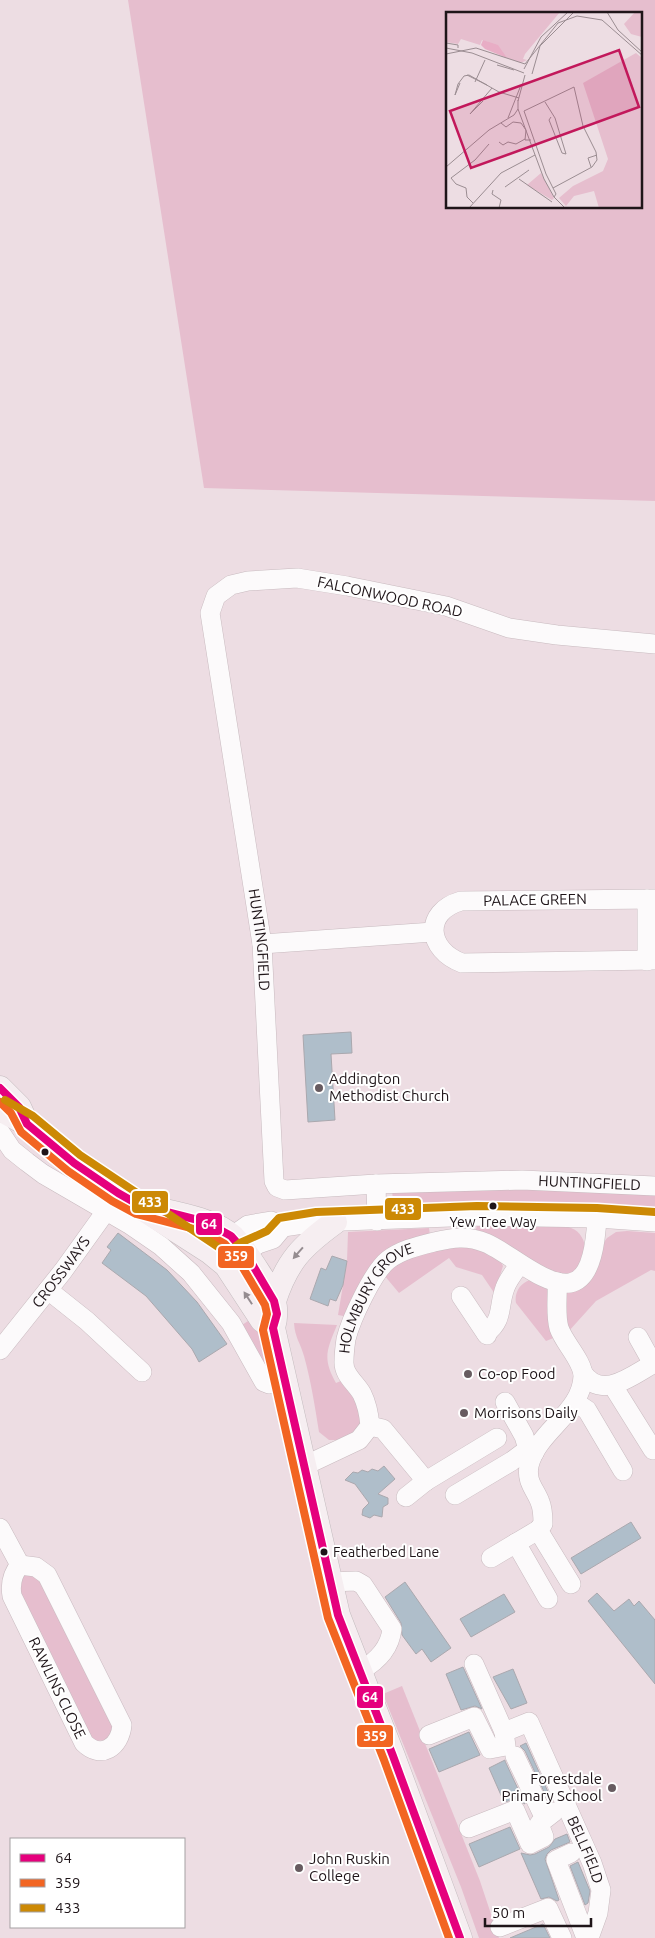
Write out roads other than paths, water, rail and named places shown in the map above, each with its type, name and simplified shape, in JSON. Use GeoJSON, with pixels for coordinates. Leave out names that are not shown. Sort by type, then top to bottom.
{"type":"FeatureCollection","features":[{"type":"Feature","properties":{"kind":"main road"},"geometry":{"type":"LineString","coordinates":[[0,1088],[19,1107],[27,1124],[74,1163],[112,1202],[139,1205],[206,1222],[228,1251],[274,1301],[277,1314],[273,1328],[338,1615],[393,1756],[460,1938]]}},
{"type":"Feature","properties":{"kind":"main road"},"geometry":{"type":"LineString","coordinates":[[1,1118],[27,1124]]}},
{"type":"Feature","properties":{"kind":"main road"},"geometry":{"type":"LineString","coordinates":[[274,1301],[292,1260],[307,1243],[335,1222]]}},
{"type":"Feature","properties":{"kind":"main road"},"geometry":{"type":"LineString","coordinates":[[228,1251],[262,1320],[273,1328]]}},
{"type":"Feature","properties":{"kind":"street","name":"FALCONWOOD ROAD"},"geometry":{"type":"LineString","coordinates":[[216,596],[231,585],[248,581],[297,578],[446,606],[509,628],[576,637],[655,644]]}},
{"type":"Feature","properties":{"kind":"street","name":"HUNTINGFIELD"},"geometry":{"type":"LineString","coordinates":[[216,596],[210,613],[262,944],[274,1181],[277,1187],[284,1190],[376,1184],[522,1180],[655,1186]]}},
{"type":"Feature","properties":{"kind":"street"},"geometry":{"type":"LineString","coordinates":[[262,944],[433,932],[435,941],[442,950],[454,960],[462,963],[651,960],[651,899]]}},
{"type":"Feature","properties":{"kind":"street","name":"PALACE GREEN"},"geometry":{"type":"LineString","coordinates":[[433,932],[440,913],[446,907],[462,901],[651,899]]}},
{"type":"Feature","properties":{"kind":"street"},"geometry":{"type":"LineString","coordinates":[[1,1118],[12,1150],[43,1174],[112,1202],[191,1273],[231,1323],[264,1382],[269,1384],[284,1380]]}},
{"type":"Feature","properties":{"kind":"street"},"geometry":{"type":"LineString","coordinates":[[376,1184],[377,1221]]}},
{"type":"Feature","properties":{"kind":"street","name":"CROSSWAYS"},"geometry":{"type":"LineString","coordinates":[[0,1350],[48,1290],[112,1202]]}},
{"type":"Feature","properties":{"kind":"street"},"geometry":{"type":"LineString","coordinates":[[228,1251],[248,1225],[271,1221],[284,1227],[335,1222],[477,1216],[597,1218],[655,1222]]}},
{"type":"Feature","properties":{"kind":"street"},"geometry":{"type":"LineString","coordinates":[[597,1218],[590,1262],[583,1275],[576,1281],[569,1283],[556,1282],[559,1329],[583,1373],[596,1385],[613,1386],[651,1365],[652,1362],[638,1337]]}},
{"type":"Feature","properties":{"kind":"street","name":"HOLMBURY GROVE"},"geometry":{"type":"LineString","coordinates":[[370,1426],[369,1412],[361,1392],[347,1374],[344,1364],[346,1338],[365,1292],[379,1268],[389,1258],[419,1246],[459,1237],[487,1243],[520,1264],[556,1282]]}},
{"type":"Feature","properties":{"kind":"street"},"geometry":{"type":"LineString","coordinates":[[461,1296],[486,1334],[494,1328],[501,1313],[505,1288],[520,1264]]}},
{"type":"Feature","properties":{"kind":"street"},"geometry":{"type":"LineString","coordinates":[[48,1290],[87,1321],[142,1372]]}},
{"type":"Feature","properties":{"kind":"street"},"geometry":{"type":"LineString","coordinates":[[454,1495],[531,1451],[574,1402],[582,1390],[583,1373]]}},
{"type":"Feature","properties":{"kind":"street"},"geometry":{"type":"LineString","coordinates":[[613,1386],[653,1450]]}},
{"type":"Feature","properties":{"kind":"street"},"geometry":{"type":"LineString","coordinates":[[491,1558],[538,1530],[543,1524],[540,1503],[532,1489],[528,1474],[531,1451],[505,1402]]}},
{"type":"Feature","properties":{"kind":"street"},"geometry":{"type":"LineString","coordinates":[[574,1402],[587,1410],[623,1471]]}},
{"type":"Feature","properties":{"kind":"street"},"geometry":{"type":"LineString","coordinates":[[304,1466],[359,1440],[370,1426],[383,1429],[426,1481]]}},
{"type":"Feature","properties":{"kind":"street"},"geometry":{"type":"LineString","coordinates":[[406,1497],[426,1481],[497,1438]]}},
{"type":"Feature","properties":{"kind":"street"},"geometry":{"type":"LineString","coordinates":[[0,1528],[20,1565]]}},
{"type":"Feature","properties":{"kind":"street"},"geometry":{"type":"LineString","coordinates":[[538,1530],[570,1584]]}},
{"type":"Feature","properties":{"kind":"street"},"geometry":{"type":"LineString","coordinates":[[516,1542],[548,1599]]}},
{"type":"Feature","properties":{"kind":"street","name":"RAWLINS CLOSE"},"geometry":{"type":"LineString","coordinates":[[20,1565],[36,1567],[47,1575],[122,1725],[119,1741],[108,1750],[89,1748],[84,1743],[12,1596],[11,1582],[16,1569],[20,1565]]}},
{"type":"Feature","properties":{"kind":"street"},"geometry":{"type":"LineString","coordinates":[[330,1582],[356,1581],[364,1585],[392,1629],[391,1636],[383,1652],[371,1665],[360,1671]]}},
{"type":"Feature","properties":{"kind":"street"},"geometry":{"type":"LineString","coordinates":[[429,1735],[474,1717],[490,1750],[506,1746],[504,1732],[474,1664]]}},
{"type":"Feature","properties":{"kind":"street","name":"BELLFIELD"},"geometry":{"type":"LineString","coordinates":[[504,1732],[529,1722],[592,1863],[600,1890],[598,1912],[588,1938]]}},
{"type":"Feature","properties":{"kind":"street"},"geometry":{"type":"LineString","coordinates":[[515,1756],[546,1818]]}},
{"type":"Feature","properties":{"kind":"street"},"geometry":{"type":"LineString","coordinates":[[469,1828],[516,1810],[530,1844],[544,1837],[539,1824],[566,1804]]}},
{"type":"Feature","properties":{"kind":"street"},"geometry":{"type":"LineString","coordinates":[[571,1854],[556,1860],[588,1938]]}},
{"type":"Feature","properties":{"kind":"street"},"geometry":{"type":"LineString","coordinates":[[500,1927],[548,1908],[562,1938]]}},
{"type":"Feature","properties":{"kind":"place","name":"Addington Methodist Church"},"geometry":{"type":"Point","coordinates":[319,1088]}},
{"type":"Feature","properties":{"kind":"place","name":"Yew Tree Way"},"geometry":{"type":"Point","coordinates":[493,1206]}},
{"type":"Feature","properties":{"kind":"place","name":"Co-op Food"},"geometry":{"type":"Point","coordinates":[468,1374]}},
{"type":"Feature","properties":{"kind":"place","name":"Morrisons Daily"},"geometry":{"type":"Point","coordinates":[464,1413]}},
{"type":"Feature","properties":{"kind":"place","name":"Featherbed Lane"},"geometry":{"type":"Point","coordinates":[324,1552]}},
{"type":"Feature","properties":{"kind":"place","name":"Forestdale Primary School"},"geometry":{"type":"Point","coordinates":[612,1788]}},
{"type":"Feature","properties":{"kind":"place","name":"John Ruskin College"},"geometry":{"type":"Point","coordinates":[299,1868]}}]}
